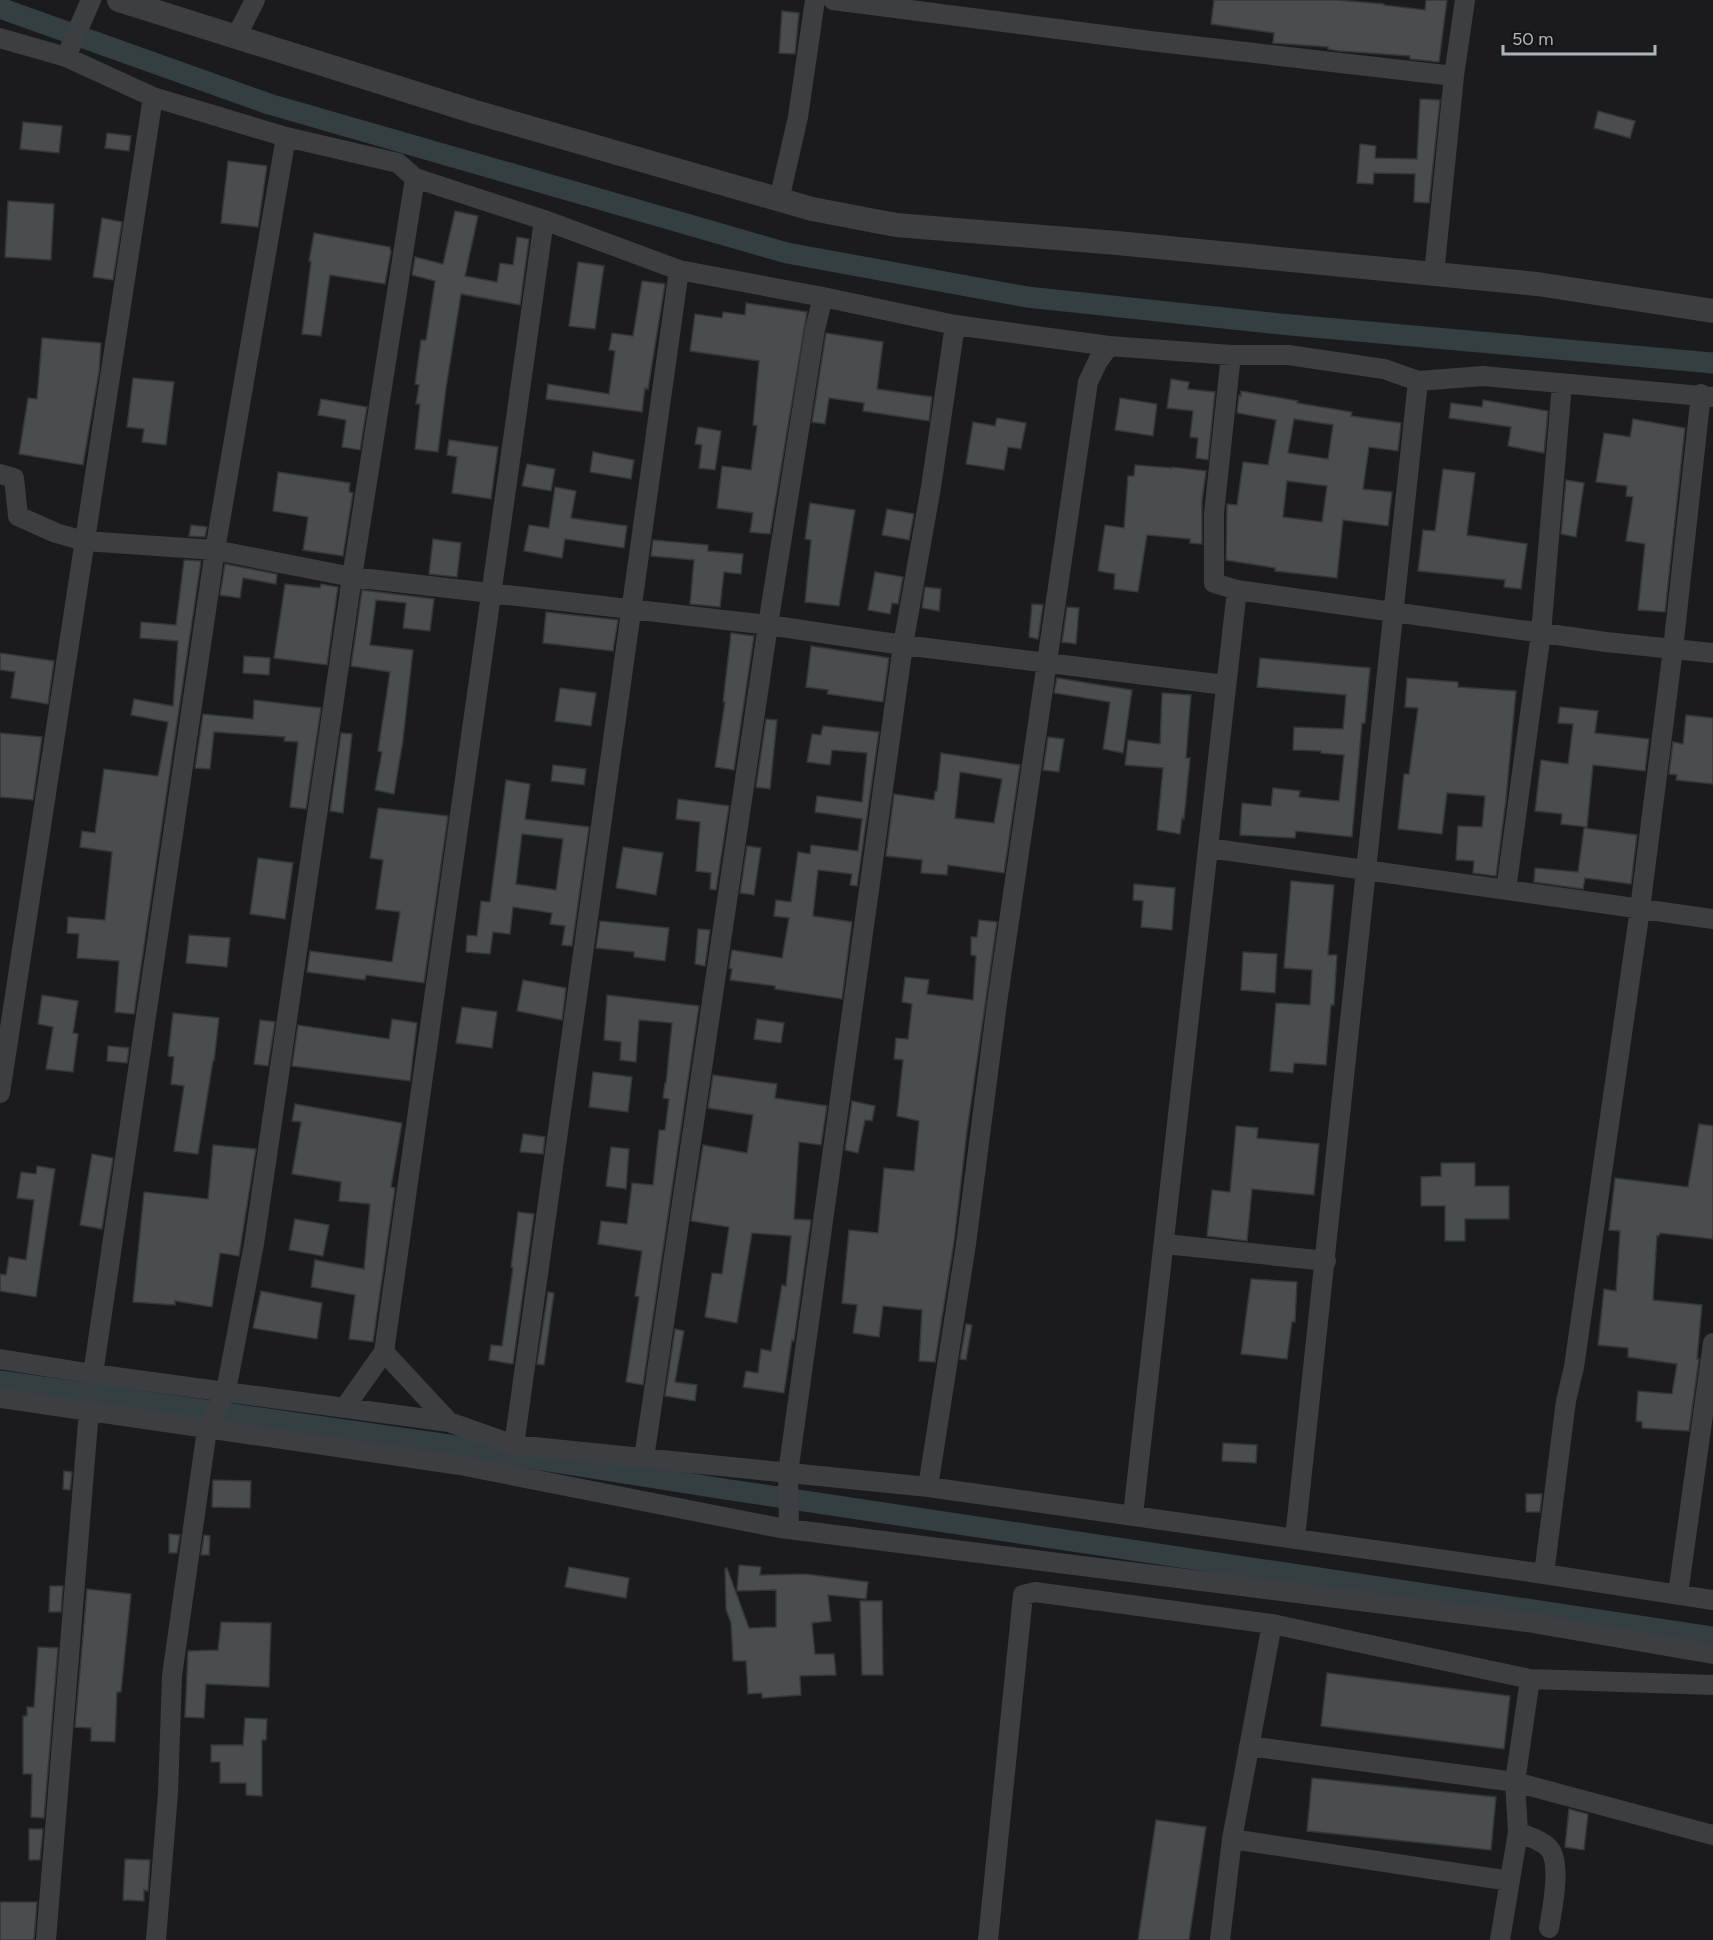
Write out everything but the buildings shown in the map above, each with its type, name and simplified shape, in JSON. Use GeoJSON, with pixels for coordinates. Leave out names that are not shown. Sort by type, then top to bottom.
{"type":"FeatureCollection","features":[{"type":"Feature","properties":{"kind":"street"},"geometry":{"type":"LineString","coordinates":[[66,57],[91,0]]}},
{"type":"Feature","properties":{"kind":"street"},"geometry":{"type":"LineString","coordinates":[[119,0],[475,112],[812,209],[896,225],[1117,243],[1537,284],[1713,311]]}},
{"type":"Feature","properties":{"kind":"street"},"geometry":{"type":"LineString","coordinates":[[236,37],[255,0]]}},
{"type":"Feature","properties":{"kind":"street"},"geometry":{"type":"LineString","coordinates":[[779,200],[798,117],[815,0]]}},
{"type":"Feature","properties":{"kind":"street"},"geometry":{"type":"LineString","coordinates":[[833,0],[1150,41],[1454,76]]}},
{"type":"Feature","properties":{"kind":"street"},"geometry":{"type":"LineString","coordinates":[[1434,274],[1454,76],[1465,0]]}},
{"type":"Feature","properties":{"kind":"street"},"geometry":{"type":"LineString","coordinates":[[0,38],[66,57],[153,97],[286,137],[398,163],[415,178],[544,220],[679,270],[955,325],[1109,346],[1232,355],[1299,357],[1384,369],[1418,381],[1483,376],[1707,396],[1640,909],[1576,1355],[1566,1401],[1544,1574]]}},
{"type":"Feature","properties":{"kind":"street"},"geometry":{"type":"LineString","coordinates":[[0,1093],[153,97]]}},
{"type":"Feature","properties":{"kind":"street"},"geometry":{"type":"LineString","coordinates":[[93,1374],[215,550],[286,137]]}},
{"type":"Feature","properties":{"kind":"street"},"geometry":{"type":"LineString","coordinates":[[156,1940],[168,1793],[172,1676],[207,1429],[226,1391],[254,1244],[352,577],[415,178]]}},
{"type":"Feature","properties":{"kind":"street"},"geometry":{"type":"LineString","coordinates":[[345,1407],[384,1352],[544,220]]}},
{"type":"Feature","properties":{"kind":"street"},"geometry":{"type":"LineString","coordinates":[[514,1445],[679,270]]}},
{"type":"Feature","properties":{"kind":"street"},"geometry":{"type":"LineString","coordinates":[[644,1458],[768,625],[815,329],[823,297]]}},
{"type":"Feature","properties":{"kind":"street"},"geometry":{"type":"LineString","coordinates":[[789,1529],[788,1473],[903,645],[931,487],[955,325]]}},
{"type":"Feature","properties":{"kind":"street"},"geometry":{"type":"LineString","coordinates":[[928,1487],[966,1244],[997,1003],[1088,382],[1098,361],[1109,346]]}},
{"type":"Feature","properties":{"kind":"street"},"geometry":{"type":"LineString","coordinates":[[1232,355],[1214,513],[1214,583],[1236,590],[1540,633],[1713,653]]}},
{"type":"Feature","properties":{"kind":"street"},"geometry":{"type":"LineString","coordinates":[[1295,1538],[1418,381]]}},
{"type":"Feature","properties":{"kind":"street"},"geometry":{"type":"LineString","coordinates":[[1506,890],[1540,633],[1562,384]]}},
{"type":"Feature","properties":{"kind":"street"},"geometry":{"type":"LineString","coordinates":[[0,474],[14,478],[18,516],[56,533],[84,541],[215,550],[352,577],[631,608],[1225,685]]}},
{"type":"Feature","properties":{"kind":"street"},"geometry":{"type":"LineString","coordinates":[[1133,1515],[1165,1244],[1236,590]]}},
{"type":"Feature","properties":{"kind":"street"},"geometry":{"type":"LineString","coordinates":[[1208,848],[1713,919]]}},
{"type":"Feature","properties":{"kind":"street"},"geometry":{"type":"LineString","coordinates":[[1165,1244],[1326,1261]]}},
{"type":"Feature","properties":{"kind":"street"},"geometry":{"type":"LineString","coordinates":[[1678,1594],[1713,1343]]}},
{"type":"Feature","properties":{"kind":"street"},"geometry":{"type":"LineString","coordinates":[[384,1352],[449,1422]]}},
{"type":"Feature","properties":{"kind":"street"},"geometry":{"type":"LineString","coordinates":[[0,1359],[93,1374],[449,1422],[514,1445],[928,1487],[1295,1538],[1713,1600]]}},
{"type":"Feature","properties":{"kind":"street"},"geometry":{"type":"LineString","coordinates":[[0,1398],[460,1465],[789,1529],[1527,1622],[1713,1654]]}},
{"type":"Feature","properties":{"kind":"street"},"geometry":{"type":"LineString","coordinates":[[46,1940],[88,1410]]}},
{"type":"Feature","properties":{"kind":"street"},"geometry":{"type":"LineString","coordinates":[[988,1940],[1023,1595],[1035,1592],[1272,1624],[1530,1678],[1713,1685]]}},
{"type":"Feature","properties":{"kind":"street"},"geometry":{"type":"LineString","coordinates":[[1220,1940],[1232,1839],[1272,1624]]}},
{"type":"Feature","properties":{"kind":"street"},"geometry":{"type":"LineString","coordinates":[[1500,1940],[1518,1832],[1515,1782],[1530,1678]]}},
{"type":"Feature","properties":{"kind":"street"},"geometry":{"type":"LineString","coordinates":[[1249,1746],[1515,1782],[1713,1836]]}},
{"type":"Feature","properties":{"kind":"street"},"geometry":{"type":"LineString","coordinates":[[1518,1832],[1543,1843],[1551,1851],[1555,1865],[1549,1929]]}},
{"type":"Feature","properties":{"kind":"street"},"geometry":{"type":"LineString","coordinates":[[1232,1839],[1510,1881]]}},
{"type":"Feature","properties":{"kind":"waterway"},"geometry":{"type":"LineString","coordinates":[[0,8],[269,104],[787,253],[1027,297],[1280,324],[1713,363]]}},
{"type":"Feature","properties":{"kind":"waterway"},"geometry":{"type":"LineString","coordinates":[[0,1381],[436,1443],[724,1489],[1713,1637]]}}]}
